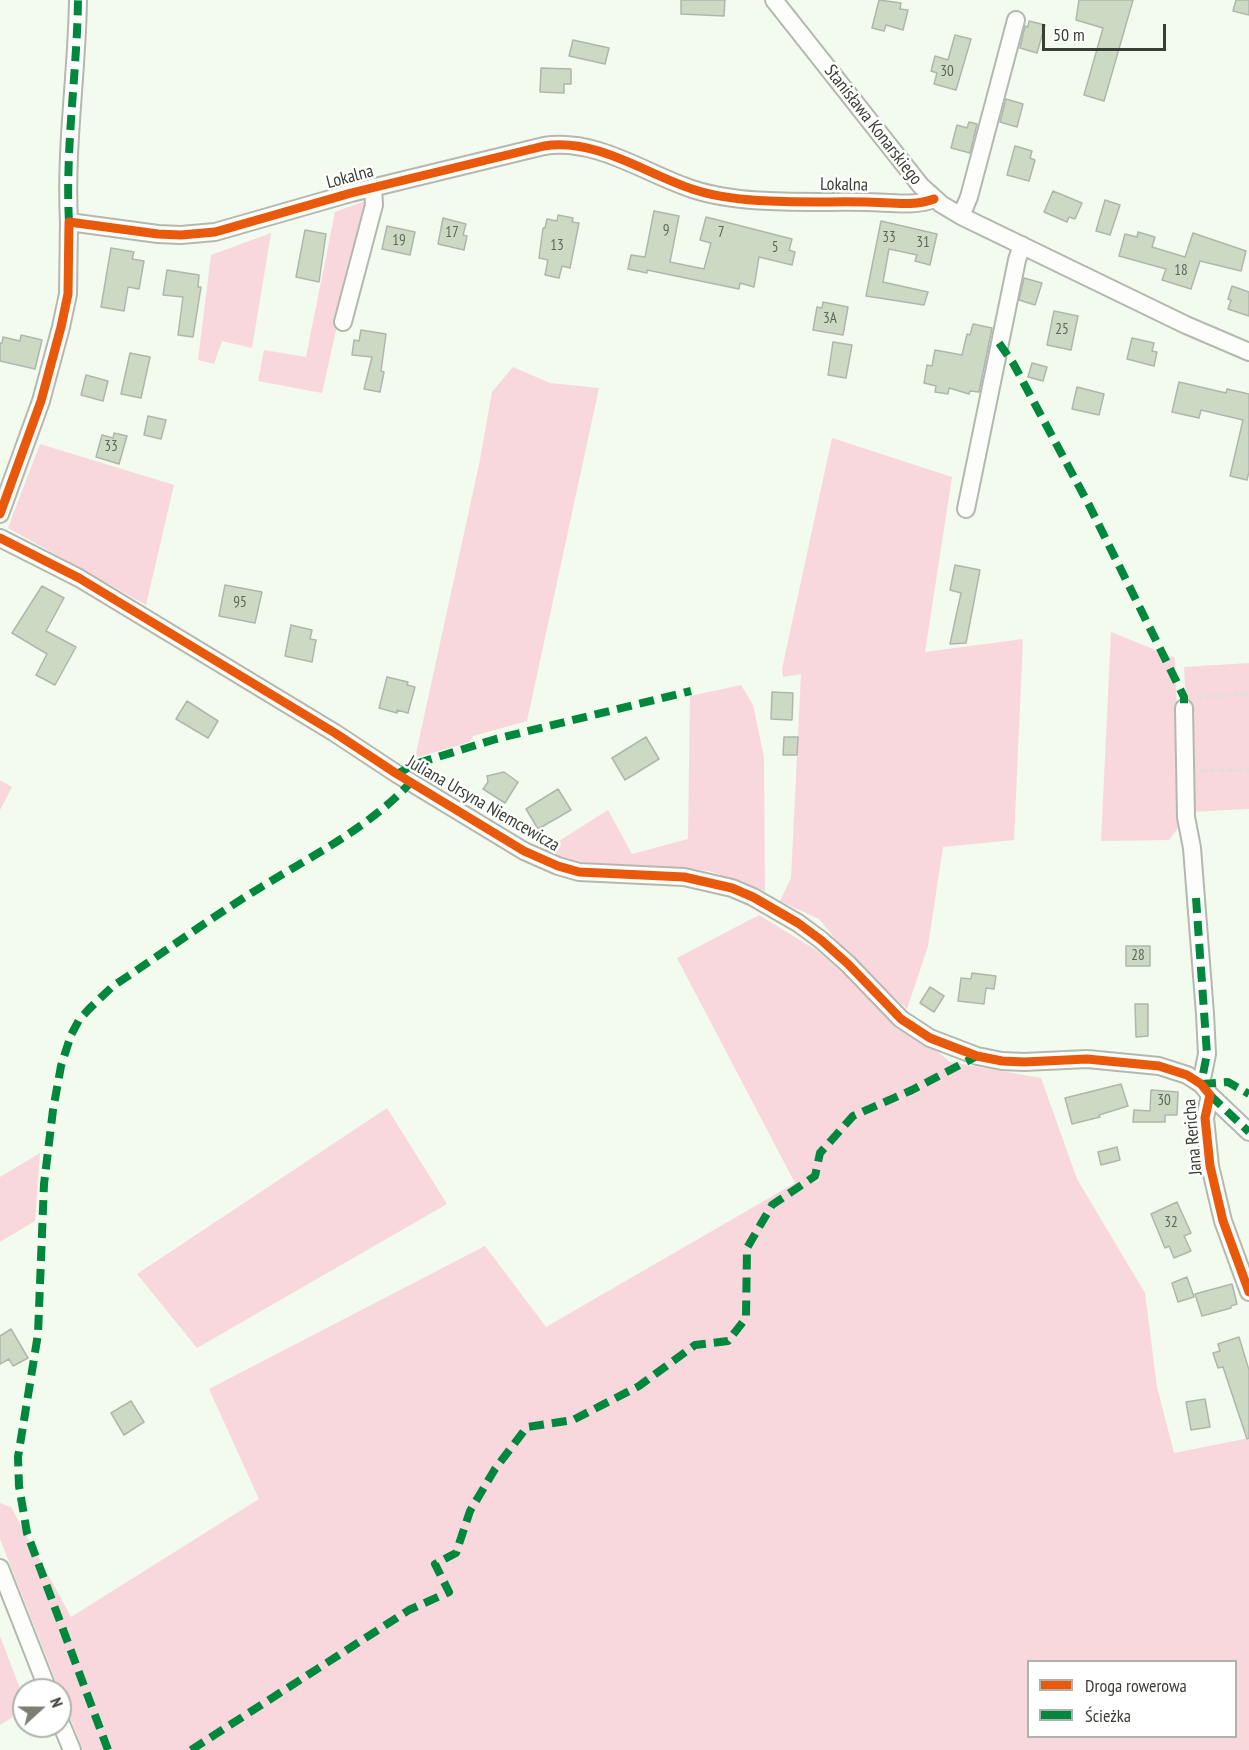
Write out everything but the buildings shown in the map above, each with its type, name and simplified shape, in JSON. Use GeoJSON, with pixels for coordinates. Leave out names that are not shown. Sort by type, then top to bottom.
{"type":"FeatureCollection","features":[{"type":"Feature","properties":{"kind":"street"},"geometry":{"type":"LineString","coordinates":[[0,514],[41,401],[68,294],[68,153],[78,0]]}},
{"type":"Feature","properties":{"kind":"street","name":"Stanisława Konarskiego"},"geometry":{"type":"LineString","coordinates":[[774,0],[921,186],[934,199],[961,216],[1186,325],[1249,352]]}},
{"type":"Feature","properties":{"kind":"street"},"geometry":{"type":"LineString","coordinates":[[961,216],[969,197],[1016,20]]}},
{"type":"Feature","properties":{"kind":"street","name":"Lokalna"},"geometry":{"type":"LineString","coordinates":[[69,222],[158,234],[206,233],[257,221],[373,187],[563,144],[593,150],[693,189],[727,197],[888,202],[924,202],[934,199]]}},
{"type":"Feature","properties":{"kind":"street"},"geometry":{"type":"LineString","coordinates":[[343,322],[374,205],[373,187]]}},
{"type":"Feature","properties":{"kind":"street"},"geometry":{"type":"LineString","coordinates":[[966,509],[1022,245]]}},
{"type":"Feature","properties":{"kind":"street","name":"Juliana Ursyna Niemcewicza"},"geometry":{"type":"LineString","coordinates":[[0,538],[79,578],[530,854],[579,872],[684,877],[732,888],[753,897],[798,923],[821,940],[848,964],[901,1019],[930,1038],[977,1056],[1002,1061],[1087,1059],[1159,1066],[1187,1075],[1249,1132]]}},
{"type":"Feature","properties":{"kind":"street","name":"Jana Rericha"},"geometry":{"type":"LineString","coordinates":[[1189,703],[1186,817],[1192,848],[1207,1054],[1205,1118],[1210,1166],[1223,1221],[1249,1292]]}},
{"type":"Feature","properties":{"kind":"street"},"geometry":{"type":"LineString","coordinates":[[0,1568],[43,1678]]}},
{"type":"Feature","properties":{"kind":"path"},"geometry":{"type":"LineString","coordinates":[[1189,703],[1249,694]]}},
{"type":"Feature","properties":{"kind":"path"},"geometry":{"type":"LineString","coordinates":[[1200,761],[1201,772],[1249,770]]}},
{"type":"Feature","properties":{"kind":"shaded area"},"geometry":{"type":"Polygon","coordinates":[[[365,201],[322,393],[258,381],[264,350],[306,357],[335,212],[365,201]]]}},
{"type":"Feature","properties":{"kind":"shaded area"},"geometry":{"type":"Polygon","coordinates":[[[271,233],[252,348],[222,341],[214,364],[198,360],[211,255],[271,233]]]}},
{"type":"Feature","properties":{"kind":"shaded area"},"geometry":{"type":"Polygon","coordinates":[[[513,367],[550,383],[599,388],[527,721],[473,736],[470,742],[415,758],[480,460],[492,392],[513,367]]]}},
{"type":"Feature","properties":{"kind":"shaded area"},"geometry":{"type":"Polygon","coordinates":[[[832,438],[952,477],[925,652],[1023,639],[1014,840],[943,847],[928,946],[907,1009],[849,956],[819,919],[780,901],[791,878],[801,674],[783,677],[782,669],[832,438]]]}},
{"type":"Feature","properties":{"kind":"shaded area"},"geometry":{"type":"Polygon","coordinates":[[[40,444],[174,485],[146,605],[8,528],[40,444]]]}},
{"type":"Feature","properties":{"kind":"shaded area"},"geometry":{"type":"Polygon","coordinates":[[[1111,632],[1175,658],[1181,824],[1169,840],[1101,841],[1111,632]]]}},
{"type":"Feature","properties":{"kind":"shaded area"},"geometry":{"type":"Polygon","coordinates":[[[1249,663],[1249,809],[1190,812],[1184,667],[1249,663]]]}},
{"type":"Feature","properties":{"kind":"shaded area"},"geometry":{"type":"Polygon","coordinates":[[[741,685],[753,705],[764,757],[765,891],[709,871],[595,866],[564,862],[543,851],[608,810],[632,854],[688,839],[690,696],[741,685]]]}},
{"type":"Feature","properties":{"kind":"shaded area"},"geometry":{"type":"Polygon","coordinates":[[[0,780],[12,787],[0,810],[0,780]]]}},
{"type":"Feature","properties":{"kind":"shaded area"},"geometry":{"type":"Polygon","coordinates":[[[759,915],[816,950],[950,1062],[1041,1078],[1077,1179],[1145,1293],[1157,1387],[1174,1453],[1249,1438],[1249,1750],[83,1750],[72,1722],[72,1678],[55,1678],[0,1539],[0,1503],[11,1507],[71,1617],[259,1499],[209,1389],[485,1246],[546,1327],[795,1183],[677,958],[759,915]]]}},
{"type":"Feature","properties":{"kind":"shaded area"},"geometry":{"type":"Polygon","coordinates":[[[387,1108],[447,1204],[197,1348],[137,1274],[387,1108]]]}},
{"type":"Feature","properties":{"kind":"shaded area"},"geometry":{"type":"Polygon","coordinates":[[[40,1153],[35,1221],[0,1242],[0,1177],[40,1153]]]}},
{"type":"Feature","properties":{"kind":"shaded area"},"geometry":{"type":"Polygon","coordinates":[[[0,1636],[16,1678],[12,1678],[12,1718],[0,1725],[0,1636]]]}},
{"type":"Feature","properties":{"kind":"marked path"},"geometry":{"type":"LineString","coordinates":[[69,222],[70,139],[78,0]]}},
{"type":"Feature","properties":{"kind":"marked path"},"geometry":{"type":"LineString","coordinates":[[999,343],[1013,363],[1090,507],[1184,697],[1184,708]]}},
{"type":"Feature","properties":{"kind":"marked path"},"geometry":{"type":"LineString","coordinates":[[397,774],[415,764],[496,739],[691,691]]}},
{"type":"Feature","properties":{"kind":"marked path"},"geometry":{"type":"LineString","coordinates":[[108,1750],[27,1533],[19,1486],[18,1457],[38,1334],[44,1184],[61,1066],[71,1035],[79,1020],[113,986],[233,905],[355,830],[411,782]]}},
{"type":"Feature","properties":{"kind":"marked path"},"geometry":{"type":"LineString","coordinates":[[1196,898],[1207,1054],[1201,1084]]}},
{"type":"Feature","properties":{"kind":"marked path"},"geometry":{"type":"LineString","coordinates":[[191,1750],[409,1610],[449,1592],[435,1564],[456,1553],[470,1511],[495,1469],[527,1427],[573,1420],[639,1386],[695,1345],[728,1341],[746,1318],[747,1248],[772,1205],[815,1176],[820,1153],[853,1116],[912,1090],[977,1056]]}},
{"type":"Feature","properties":{"kind":"marked path"},"geometry":{"type":"LineString","coordinates":[[1201,1084],[1228,1082],[1249,1094]]}},
{"type":"Feature","properties":{"kind":"marked path"},"geometry":{"type":"LineString","coordinates":[[1210,1095],[1249,1132]]}},
{"type":"Feature","properties":{"kind":"cycle path"},"geometry":{"type":"LineString","coordinates":[[0,514],[41,401],[61,327],[68,294],[69,222],[158,234],[181,235],[215,232],[351,193],[544,146],[564,145],[601,152],[692,189],[733,198],[778,202],[900,204],[934,199]]}},
{"type":"Feature","properties":{"kind":"cycle path"},"geometry":{"type":"LineString","coordinates":[[0,538],[79,578],[524,851],[558,866],[579,872],[684,877],[732,888],[753,897],[798,923],[821,940],[848,964],[901,1019],[930,1038],[977,1056],[1002,1061],[1087,1059],[1159,1066],[1187,1075],[1201,1084],[1210,1095],[1205,1118],[1210,1166],[1223,1221],[1249,1292]]}}]}
